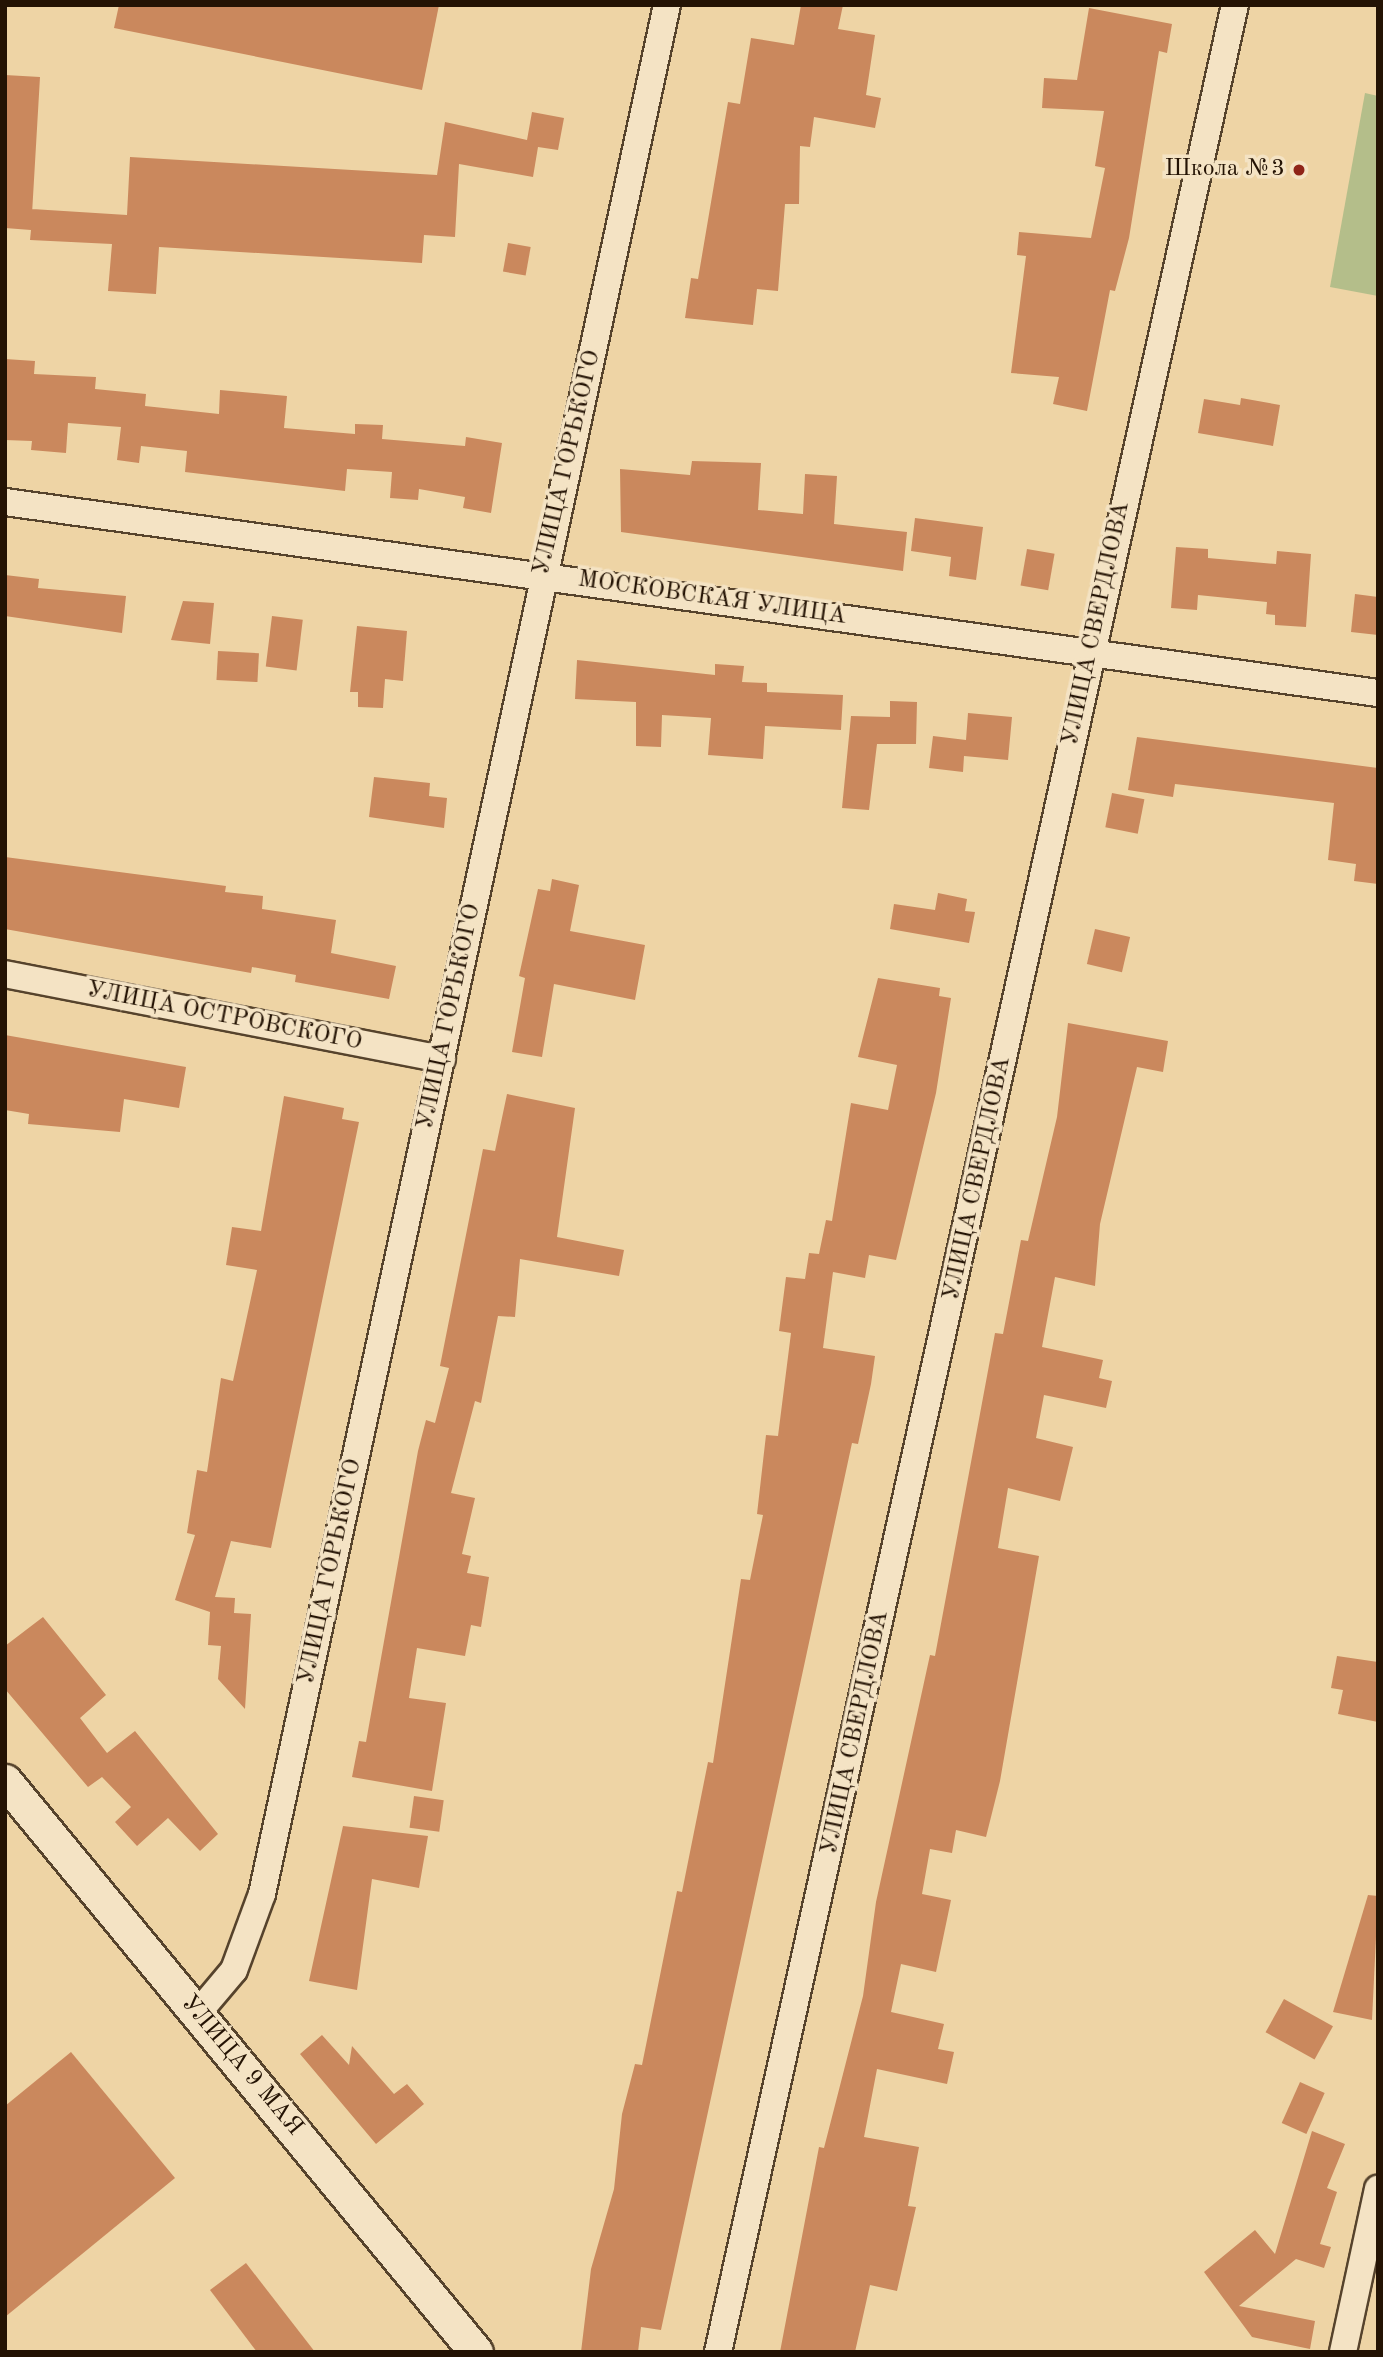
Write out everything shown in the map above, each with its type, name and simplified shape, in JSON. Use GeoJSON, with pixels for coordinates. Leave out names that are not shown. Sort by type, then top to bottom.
{"type":"FeatureCollection","features":[{"type":"Feature","properties":{"kind":"street","name":"УЛИЦА ГОРЬКОГО"},"geometry":{"type":"LineString","coordinates":[[197,2014],[233,1970],[262,1894],[442,1059],[542,574],[667,5]]}},
{"type":"Feature","properties":{"kind":"street","name":"УЛИЦА СВЕРДЛОВА"},"geometry":{"type":"LineString","coordinates":[[718,2352],[1089,654],[1235,5]]}},
{"type":"Feature","properties":{"kind":"street","name":"МОСКОВСКАЯ УЛИЦА"},"geometry":{"type":"LineString","coordinates":[[5,502],[542,574],[1089,654],[1378,693]]}},
{"type":"Feature","properties":{"kind":"street","name":"УЛИЦА ОСТРОВСКОГО"},"geometry":{"type":"LineString","coordinates":[[5,974],[442,1059]]}},
{"type":"Feature","properties":{"kind":"street","name":"УЛИЦА 9 МАЯ"},"geometry":{"type":"LineString","coordinates":[[5,1782],[476,2352]]}},
{"type":"Feature","properties":{"kind":"street"},"geometry":{"type":"LineString","coordinates":[[1343,2352],[1378,2189]]}},
{"type":"Feature","properties":{"kind":"green space"},"geometry":{"type":"Polygon","coordinates":[[[1365,93],[1378,96],[1378,296],[1330,287],[1365,93]]]}},
{"type":"Feature","properties":{"kind":"building"},"geometry":{"type":"Polygon","coordinates":[[[119,5],[439,5],[422,90],[114,28],[119,5]]]}},
{"type":"Feature","properties":{"kind":"building"},"geometry":{"type":"Polygon","coordinates":[[[801,5],[843,5],[838,29],[875,35],[866,95],[881,98],[875,128],[814,117],[810,147],[800,146],[799,204],[785,204],[778,291],[757,289],[753,325],[685,318],[691,278],[698,279],[728,102],[740,104],[751,38],[794,45],[801,5]]]}},
{"type":"Feature","properties":{"kind":"building"},"geometry":{"type":"Polygon","coordinates":[[[1089,8],[1172,24],[1167,53],[1159,51],[1129,238],[1115,291],[1110,290],[1087,411],[1053,404],[1059,377],[1011,373],[1026,256],[1017,255],[1019,232],[1091,238],[1105,168],[1095,166],[1104,111],[1042,108],[1044,78],[1077,80],[1089,8]]]}},
{"type":"Feature","properties":{"kind":"building"},"geometry":{"type":"Polygon","coordinates":[[[5,75],[40,77],[32,209],[127,215],[130,157],[437,175],[445,122],[527,140],[532,112],[564,118],[558,150],[538,147],[533,177],[459,164],[455,237],[424,235],[422,263],[159,247],[156,294],[108,291],[112,244],[30,240],[31,230],[5,228],[5,75]]]}},
{"type":"Feature","properties":{"kind":"building"},"geometry":{"type":"Polygon","coordinates":[[[508,243],[531,247],[526,276],[503,272],[508,243]]]}},
{"type":"Feature","properties":{"kind":"building"},"geometry":{"type":"Polygon","coordinates":[[[5,359],[35,361],[34,374],[96,377],[95,389],[146,394],[145,406],[219,414],[220,390],[287,396],[284,428],[355,434],[355,424],[383,425],[382,439],[465,446],[466,437],[502,443],[491,513],[463,508],[465,497],[419,489],[418,500],[390,498],[392,472],[347,469],[345,491],[185,472],[187,451],[141,446],[139,463],[117,460],[121,427],[68,423],[66,453],[31,450],[32,441],[5,440],[5,359]]]}},
{"type":"Feature","properties":{"kind":"building"},"geometry":{"type":"Polygon","coordinates":[[[1241,398],[1280,405],[1273,446],[1198,433],[1204,399],[1240,405],[1241,398]]]}},
{"type":"Feature","properties":{"kind":"building"},"geometry":{"type":"Polygon","coordinates":[[[692,461],[761,463],[758,510],[803,514],[805,474],[837,476],[834,524],[907,532],[903,571],[621,532],[620,469],[690,475],[692,461]]]}},
{"type":"Feature","properties":{"kind":"building"},"geometry":{"type":"Polygon","coordinates":[[[915,518],[983,527],[976,580],[949,576],[951,557],[911,551],[915,518]]]}},
{"type":"Feature","properties":{"kind":"building"},"geometry":{"type":"Polygon","coordinates":[[[1176,547],[1208,549],[1208,558],[1276,564],[1277,551],[1311,554],[1306,627],[1275,625],[1275,615],[1266,614],[1267,602],[1198,595],[1197,610],[1171,608],[1176,547]]]}},
{"type":"Feature","properties":{"kind":"building"},"geometry":{"type":"Polygon","coordinates":[[[1027,549],[1055,554],[1048,590],[1021,585],[1027,549]]]}},
{"type":"Feature","properties":{"kind":"building"},"geometry":{"type":"Polygon","coordinates":[[[5,575],[39,579],[38,588],[126,596],[122,633],[5,616],[5,575]]]}},
{"type":"Feature","properties":{"kind":"building"},"geometry":{"type":"Polygon","coordinates":[[[1355,594],[1378,597],[1378,635],[1351,632],[1355,594]]]}},
{"type":"Feature","properties":{"kind":"building"},"geometry":{"type":"Polygon","coordinates":[[[183,601],[214,603],[210,644],[171,640],[183,601]]]}},
{"type":"Feature","properties":{"kind":"building"},"geometry":{"type":"Polygon","coordinates":[[[272,616],[303,620],[297,670],[266,667],[272,616]]]}},
{"type":"Feature","properties":{"kind":"building"},"geometry":{"type":"Polygon","coordinates":[[[357,626],[407,631],[403,681],[385,679],[383,708],[358,707],[358,692],[350,692],[357,626]]]}},
{"type":"Feature","properties":{"kind":"building"},"geometry":{"type":"Polygon","coordinates":[[[218,651],[259,653],[257,682],[216,680],[218,651]]]}},
{"type":"Feature","properties":{"kind":"building"},"geometry":{"type":"Polygon","coordinates":[[[577,660],[715,675],[715,664],[744,666],[742,682],[767,683],[767,692],[843,695],[841,730],[765,726],[763,759],[708,755],[711,718],[662,715],[661,747],[636,746],[636,702],[575,699],[577,660]]]}},
{"type":"Feature","properties":{"kind":"building"},"geometry":{"type":"Polygon","coordinates":[[[890,701],[917,702],[916,744],[877,744],[869,810],[842,808],[851,716],[890,717],[890,701]]]}},
{"type":"Feature","properties":{"kind":"building"},"geometry":{"type":"Polygon","coordinates":[[[968,713],[1012,717],[1008,760],[964,756],[963,772],[929,768],[933,736],[966,740],[968,713]]]}},
{"type":"Feature","properties":{"kind":"building"},"geometry":{"type":"Polygon","coordinates":[[[1137,737],[1378,768],[1378,884],[1354,881],[1356,864],[1328,860],[1334,803],[1175,784],[1173,797],[1128,790],[1137,737]]]}},
{"type":"Feature","properties":{"kind":"building"},"geometry":{"type":"Polygon","coordinates":[[[374,777],[430,783],[429,796],[447,798],[444,828],[369,817],[374,777]]]}},
{"type":"Feature","properties":{"kind":"building"},"geometry":{"type":"Polygon","coordinates":[[[1112,793],[1144,799],[1138,834],[1105,827],[1112,793]]]}},
{"type":"Feature","properties":{"kind":"building"},"geometry":{"type":"Polygon","coordinates":[[[5,857],[226,886],[225,892],[263,896],[262,909],[336,920],[331,953],[396,966],[389,999],[295,982],[296,975],[252,967],[251,973],[5,929],[5,857]]]}},
{"type":"Feature","properties":{"kind":"building"},"geometry":{"type":"Polygon","coordinates":[[[552,879],[579,885],[570,931],[645,945],[635,1000],[554,984],[542,1057],[512,1052],[525,978],[519,976],[538,889],[550,891],[552,879]]]}},
{"type":"Feature","properties":{"kind":"building"},"geometry":{"type":"Polygon","coordinates":[[[938,893],[967,899],[965,911],[975,912],[969,943],[890,929],[894,904],[935,910],[938,893]]]}},
{"type":"Feature","properties":{"kind":"building"},"geometry":{"type":"Polygon","coordinates":[[[1095,929],[1130,937],[1122,972],[1087,964],[1095,929]]]}},
{"type":"Feature","properties":{"kind":"building"},"geometry":{"type":"Polygon","coordinates":[[[878,978],[940,988],[939,996],[951,998],[936,1093],[896,1260],[869,1255],[865,1278],[833,1272],[823,1348],[875,1356],[871,1384],[858,1444],[852,1443],[661,2330],[641,2327],[638,2352],[581,2352],[591,2269],[614,2189],[622,2114],[635,2064],[642,2065],[677,1891],[682,1892],[708,1762],[713,1763],[741,1579],[750,1580],[763,1515],[757,1514],[766,1435],[778,1436],[791,1333],[779,1331],[786,1277],[805,1279],[809,1253],[819,1254],[826,1220],[832,1221],[851,1103],[888,1110],[897,1065],[858,1057],[878,978]]]}},
{"type":"Feature","properties":{"kind":"building"},"geometry":{"type":"Polygon","coordinates":[[[1068,1023],[1168,1041],[1163,1072],[1137,1067],[1100,1224],[1095,1286],[1055,1277],[1042,1347],[1103,1360],[1099,1378],[1112,1381],[1106,1408],[1044,1395],[1036,1438],[1073,1447],[1060,1501],[1008,1488],[998,1548],[1039,1556],[1000,1781],[986,1837],[956,1830],[952,1853],[930,1849],[922,1894],[951,1900],[936,1972],[901,1964],[891,2012],[944,2024],[938,2049],[954,2052],[947,2084],[877,2069],[864,2137],[919,2147],[908,2206],[916,2207],[897,2291],[870,2285],[855,2352],[780,2352],[819,2147],[824,2148],[863,1996],[876,1902],[930,1655],[935,1656],[995,1333],[1003,1334],[1021,1240],[1028,1241],[1057,1117],[1068,1023]]]}},
{"type":"Feature","properties":{"kind":"building"},"geometry":{"type":"Polygon","coordinates":[[[5,1035],[186,1067],[179,1108],[124,1099],[120,1132],[28,1124],[29,1114],[5,1110],[5,1035]]]}},
{"type":"Feature","properties":{"kind":"building"},"geometry":{"type":"Polygon","coordinates":[[[507,1094],[575,1108],[557,1237],[624,1250],[619,1276],[520,1259],[515,1317],[498,1316],[481,1403],[475,1401],[451,1493],[475,1498],[462,1554],[471,1556],[467,1573],[489,1577],[481,1627],[471,1625],[465,1656],[417,1648],[409,1698],[446,1703],[432,1791],[352,1777],[359,1741],[366,1742],[418,1451],[426,1420],[435,1423],[449,1368],[440,1366],[483,1149],[495,1151],[507,1094]]]}},
{"type":"Feature","properties":{"kind":"building"},"geometry":{"type":"Polygon","coordinates":[[[284,1096],[344,1108],[342,1119],[359,1122],[271,1548],[231,1541],[215,1597],[235,1598],[234,1613],[251,1614],[245,1709],[218,1679],[221,1646],[208,1645],[210,1612],[175,1600],[195,1535],[187,1533],[197,1470],[207,1472],[221,1378],[233,1381],[257,1270],[226,1265],[232,1227],[261,1231],[284,1096]]]}},
{"type":"Feature","properties":{"kind":"building"},"geometry":{"type":"Polygon","coordinates":[[[43,1617],[106,1695],[80,1718],[107,1753],[135,1731],[218,1834],[200,1851],[168,1818],[137,1846],[115,1822],[131,1807],[102,1777],[88,1787],[5,1689],[5,1646],[43,1617]]]}},
{"type":"Feature","properties":{"kind":"building"},"geometry":{"type":"Polygon","coordinates":[[[1337,1656],[1378,1662],[1378,1722],[1338,1714],[1343,1690],[1331,1688],[1337,1656]]]}},
{"type":"Feature","properties":{"kind":"building"},"geometry":{"type":"Polygon","coordinates":[[[414,1796],[444,1800],[439,1832],[410,1828],[414,1796]]]}},
{"type":"Feature","properties":{"kind":"building"},"geometry":{"type":"Polygon","coordinates":[[[343,1826],[428,1836],[419,1888],[372,1879],[357,1990],[309,1981],[343,1826]]]}},
{"type":"Feature","properties":{"kind":"building"},"geometry":{"type":"Polygon","coordinates":[[[1368,1895],[1378,1896],[1372,2020],[1333,2012],[1368,1895]]]}},
{"type":"Feature","properties":{"kind":"building"},"geometry":{"type":"Polygon","coordinates":[[[1284,1999],[1333,2026],[1315,2059],[1266,2032],[1284,1999]]]}},
{"type":"Feature","properties":{"kind":"building"},"geometry":{"type":"Polygon","coordinates":[[[322,2035],[349,2065],[352,2046],[394,2094],[407,2084],[424,2104],[376,2144],[300,2054],[322,2035]]]}},
{"type":"Feature","properties":{"kind":"building"},"geometry":{"type":"Polygon","coordinates":[[[71,2052],[175,2178],[5,2317],[5,2106],[71,2052]]]}},
{"type":"Feature","properties":{"kind":"building"},"geometry":{"type":"Polygon","coordinates":[[[1300,2082],[1325,2093],[1306,2134],[1282,2123],[1300,2082]]]}},
{"type":"Feature","properties":{"kind":"building"},"geometry":{"type":"Polygon","coordinates":[[[1312,2131],[1345,2144],[1327,2188],[1337,2192],[1320,2244],[1331,2247],[1324,2268],[1296,2259],[1239,2306],[1315,2321],[1310,2349],[1252,2337],[1204,2272],[1255,2230],[1275,2254],[1312,2131]]]}},
{"type":"Feature","properties":{"kind":"building"},"geometry":{"type":"Polygon","coordinates":[[[246,2263],[315,2352],[257,2352],[210,2290],[246,2263]]]}},
{"type":"Feature","properties":{"kind":"place","name":"Школа №3"},"geometry":{"type":"Point","coordinates":[1299,170]}}]}
